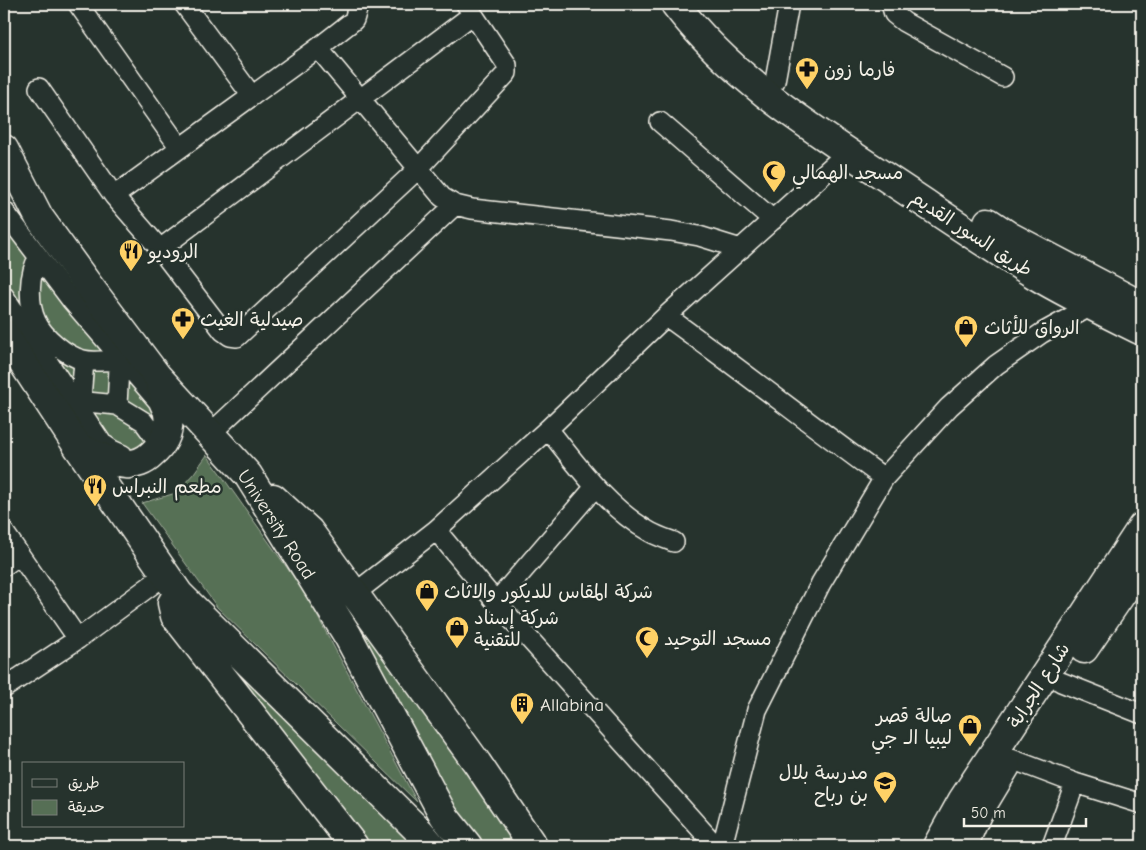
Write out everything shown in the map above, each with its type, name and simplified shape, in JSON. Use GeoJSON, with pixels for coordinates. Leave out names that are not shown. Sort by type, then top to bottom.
{"type":"FeatureCollection","features":[{"type":"Feature","properties":{"kind":"main road","name":"طريق السور القديم"},"geometry":{"type":"LineString","coordinates":[[675,4],[718,53],[763,93],[848,152],[1036,276],[1142,331]]}},
{"type":"Feature","properties":{"kind":"main road","name":"طريق السور القديم"},"geometry":{"type":"LineString","coordinates":[[690,4],[729,42],[775,81],[861,140],[1009,236],[1135,300]]}},
{"type":"Feature","properties":{"kind":"main road","name":"University Road"},"geometry":{"type":"LineString","coordinates":[[4,150],[39,217],[89,286],[158,376],[248,475],[348,636],[444,816],[468,846]]}},
{"type":"Feature","properties":{"kind":"main road"},"geometry":{"type":"LineString","coordinates":[[7,347],[172,584],[432,846]]}},
{"type":"Feature","properties":{"kind":"main road"},"geometry":{"type":"LineString","coordinates":[[78,447],[126,464],[145,460],[167,434],[169,418],[158,376]]}},
{"type":"Feature","properties":{"kind":"main road"},"geometry":{"type":"LineString","coordinates":[[248,475],[309,531],[471,755],[533,846]]}},
{"type":"Feature","properties":{"kind":"main road","name":"شارع الجرابة"},"geometry":{"type":"LineString","coordinates":[[937,846],[967,794],[1142,527]]}},
{"type":"Feature","properties":{"kind":"main road","name":"شارع الجرابة"},"geometry":{"type":"LineString","coordinates":[[963,846],[977,814],[1011,758],[1142,564]]}},
{"type":"Feature","properties":{"kind":"main road"},"geometry":{"type":"LineString","coordinates":[[172,584],[172,603],[175,616],[354,846]]}},
{"type":"Feature","properties":{"kind":"street"},"geometry":{"type":"LineString","coordinates":[[78,4],[180,148]]}},
{"type":"Feature","properties":{"kind":"street"},"geometry":{"type":"LineString","coordinates":[[184,4],[252,96]]}},
{"type":"Feature","properties":{"kind":"street"},"geometry":{"type":"LineString","coordinates":[[114,196],[354,20],[357,4]]}},
{"type":"Feature","properties":{"kind":"street"},"geometry":{"type":"LineString","coordinates":[[775,81],[789,4]]}},
{"type":"Feature","properties":{"kind":"street"},"geometry":{"type":"LineString","coordinates":[[890,4],[894,14],[904,22],[1003,76]]}},
{"type":"Feature","properties":{"kind":"street"},"geometry":{"type":"LineString","coordinates":[[39,88],[114,196],[160,249],[223,332],[237,337],[418,168],[507,73],[507,65],[469,9],[361,99],[160,249]]}},
{"type":"Feature","properties":{"kind":"street"},"geometry":{"type":"LineString","coordinates":[[318,48],[442,197],[455,205],[472,209],[671,231],[699,236],[741,249]]}},
{"type":"Feature","properties":{"kind":"street"},"geometry":{"type":"LineString","coordinates":[[660,122],[773,220]]}},
{"type":"Feature","properties":{"kind":"street"},"geometry":{"type":"LineString","coordinates":[[354,594],[436,530],[548,429],[666,316],[848,152]]}},
{"type":"Feature","properties":{"kind":"street"},"geometry":{"type":"LineString","coordinates":[[211,433],[455,205]]}},
{"type":"Feature","properties":{"kind":"street"},"geometry":{"type":"LineString","coordinates":[[4,211],[120,361],[158,401],[164,423],[160,444]]}},
{"type":"Feature","properties":{"kind":"street"},"geometry":{"type":"LineString","coordinates":[[39,257],[31,279],[30,294],[36,321],[58,348],[84,361],[120,361]]}},
{"type":"Feature","properties":{"kind":"street"},"geometry":{"type":"LineString","coordinates":[[4,296],[78,400],[102,443],[112,450],[133,456],[160,444]]}},
{"type":"Feature","properties":{"kind":"street"},"geometry":{"type":"LineString","coordinates":[[722,846],[757,710],[821,583],[884,478],[949,408],[996,365],[1042,333],[1091,306]]}},
{"type":"Feature","properties":{"kind":"street"},"geometry":{"type":"LineString","coordinates":[[666,316],[884,478]]}},
{"type":"Feature","properties":{"kind":"street"},"geometry":{"type":"LineString","coordinates":[[78,400],[84,361]]}},
{"type":"Feature","properties":{"kind":"street"},"geometry":{"type":"LineString","coordinates":[[116,405],[120,361]]}},
{"type":"Feature","properties":{"kind":"street"},"geometry":{"type":"LineString","coordinates":[[78,400],[116,405],[143,421],[160,444]]}},
{"type":"Feature","properties":{"kind":"street"},"geometry":{"type":"LineString","coordinates":[[548,429],[595,487],[621,513],[651,533],[674,542]]}},
{"type":"Feature","properties":{"kind":"street"},"geometry":{"type":"LineString","coordinates":[[496,602],[595,487]]}},
{"type":"Feature","properties":{"kind":"street"},"geometry":{"type":"LineString","coordinates":[[436,530],[496,602],[716,846]]}},
{"type":"Feature","properties":{"kind":"street"},"geometry":{"type":"LineString","coordinates":[[4,532],[78,639]]}},
{"type":"Feature","properties":{"kind":"street"},"geometry":{"type":"LineString","coordinates":[[4,566],[19,555]]}},
{"type":"Feature","properties":{"kind":"street"},"geometry":{"type":"LineString","coordinates":[[4,688],[78,639],[172,584]]}},
{"type":"Feature","properties":{"kind":"street"},"geometry":{"type":"LineString","coordinates":[[1061,682],[1142,714]]}},
{"type":"Feature","properties":{"kind":"street"},"geometry":{"type":"LineString","coordinates":[[1011,758],[1075,783],[1142,804]]}},
{"type":"Feature","properties":{"kind":"street"},"geometry":{"type":"LineString","coordinates":[[1052,846],[1075,783]]}},
{"type":"Feature","properties":{"kind":"green space"},"geometry":{"type":"Polygon","coordinates":[[[4,205],[155,400],[152,438],[132,449],[114,449],[4,287],[4,205]]]}},
{"type":"Feature","properties":{"kind":"green space"},"geometry":{"type":"Polygon","coordinates":[[[207,455],[305,593],[417,802],[217,607],[142,503],[176,493],[207,455]]]}},
{"type":"Feature","properties":{"kind":"green space"},"geometry":{"type":"Polygon","coordinates":[[[324,583],[358,608],[522,846],[480,846],[457,820],[324,583]]]}},
{"type":"Feature","properties":{"kind":"green space"},"geometry":{"type":"Polygon","coordinates":[[[220,650],[423,846],[363,846],[269,730],[220,650]]]}},
{"type":"Feature","properties":{"kind":"place","name":"فارما زون"},"geometry":{"type":"Point","coordinates":[807,90]}},
{"type":"Feature","properties":{"kind":"place","name":"مسجد الهمالي"},"geometry":{"type":"Point","coordinates":[774,193]}},
{"type":"Feature","properties":{"kind":"place","name":"الروديو"},"geometry":{"type":"Point","coordinates":[131,272]}},
{"type":"Feature","properties":{"kind":"place","name":"صيدلية الغيث"},"geometry":{"type":"Point","coordinates":[183,340]}},
{"type":"Feature","properties":{"kind":"place","name":"الرواق للأثاث"},"geometry":{"type":"Point","coordinates":[966,348]}},
{"type":"Feature","properties":{"kind":"place","name":"مطعم النبراس"},"geometry":{"type":"Point","coordinates":[95,507]}},
{"type":"Feature","properties":{"kind":"place","name":"شركة المقاس للديكور والاثاث"},"geometry":{"type":"Point","coordinates":[427,612]}},
{"type":"Feature","properties":{"kind":"place","name":"شركة إسناد للتقنية"},"geometry":{"type":"Point","coordinates":[457,649]}},
{"type":"Feature","properties":{"kind":"place","name":"مسجد التوحيد"},"geometry":{"type":"Point","coordinates":[647,659]}},
{"type":"Feature","properties":{"kind":"place","name":"Allabina"},"geometry":{"type":"Point","coordinates":[522,725]}},
{"type":"Feature","properties":{"kind":"place","name":"صالة قصر ليبيا الـ جي"},"geometry":{"type":"Point","coordinates":[970,747]}},
{"type":"Feature","properties":{"kind":"place","name":"مدرسة بلال بن رباح"},"geometry":{"type":"Point","coordinates":[885,804]}}]}
